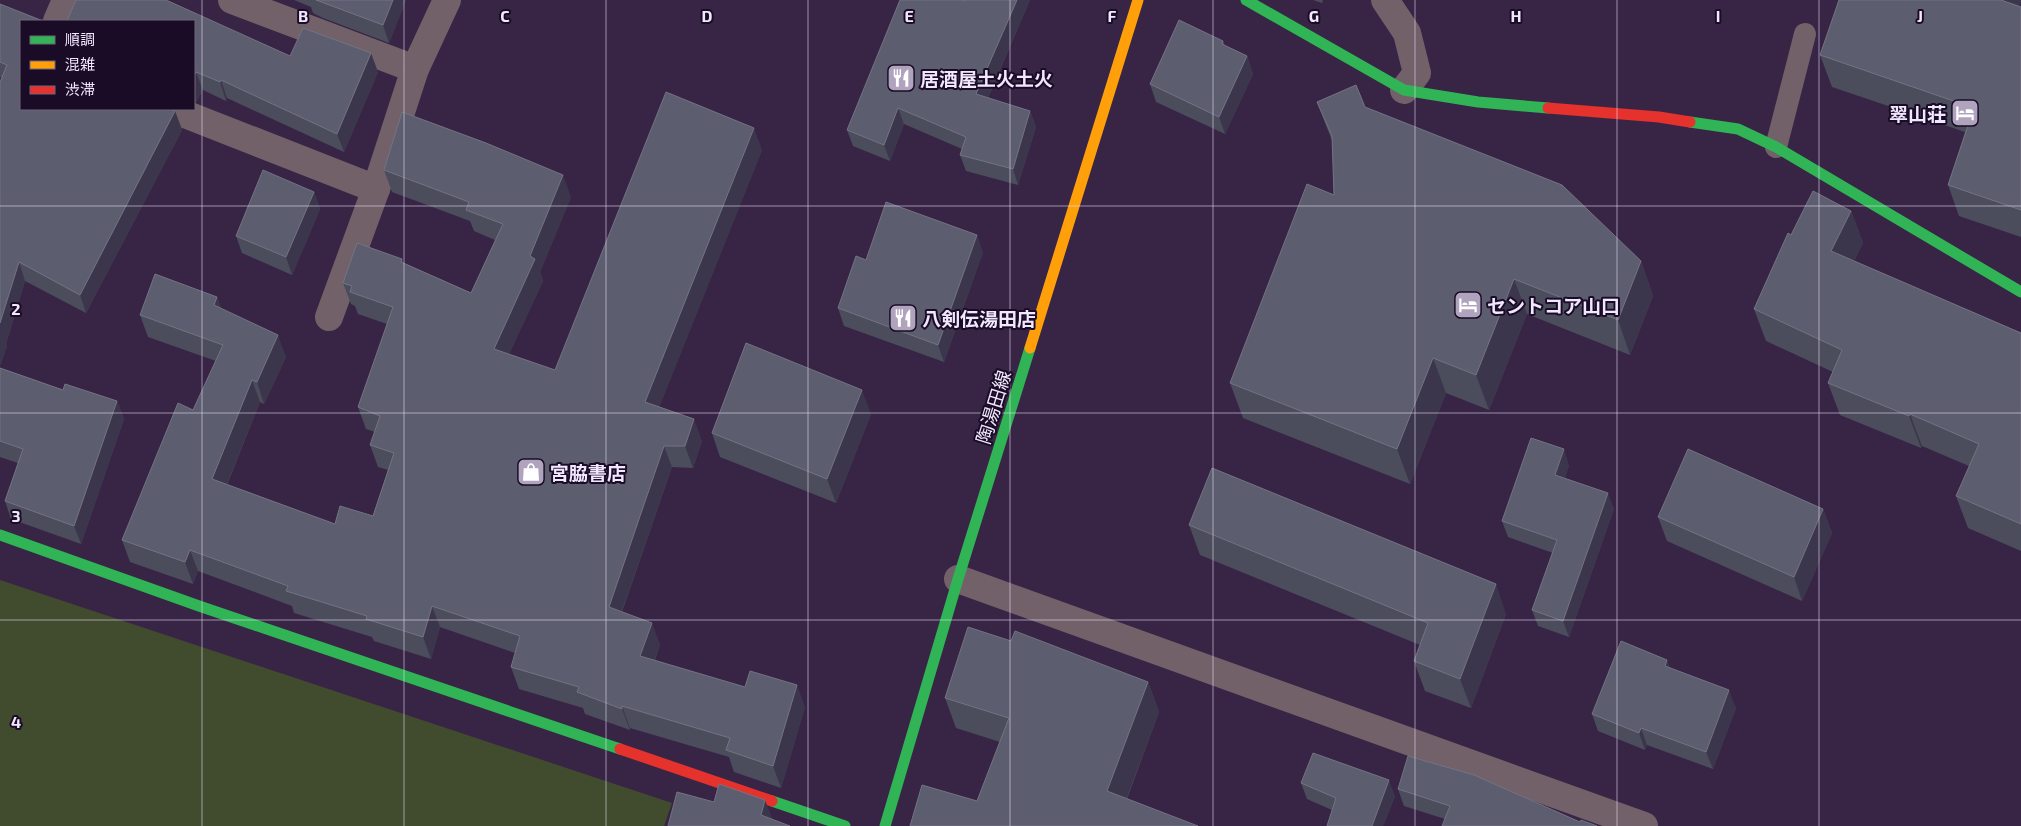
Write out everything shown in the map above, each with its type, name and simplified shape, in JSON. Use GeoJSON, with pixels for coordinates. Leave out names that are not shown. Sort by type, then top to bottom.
{"type":"FeatureCollection","features":[{"type":"Feature","properties":{"kind":"street"},"geometry":{"type":"LineString","coordinates":[[57,20],[66,0]]}},
{"type":"Feature","properties":{"kind":"street"},"geometry":{"type":"LineString","coordinates":[[232,0],[416,69]]}},
{"type":"Feature","properties":{"kind":"street"},"geometry":{"type":"LineString","coordinates":[[329,317],[376,189],[416,69],[448,0]]}},
{"type":"Feature","properties":{"kind":"street","name":"陶湯田線"},"geometry":{"type":"LineString","coordinates":[[884,826],[958,579],[1138,0]]}},
{"type":"Feature","properties":{"kind":"street"},"geometry":{"type":"LineString","coordinates":[[1246,0],[1404,90],[1478,102],[1659,116],[1738,129],[1776,147],[2021,292]]}},
{"type":"Feature","properties":{"kind":"street"},"geometry":{"type":"LineString","coordinates":[[1385,0],[1407,33],[1417,73],[1404,90]]}},
{"type":"Feature","properties":{"kind":"street"},"geometry":{"type":"LineString","coordinates":[[175,110],[376,189]]}},
{"type":"Feature","properties":{"kind":"street"},"geometry":{"type":"LineString","coordinates":[[0,534],[199,606],[845,826]]}},
{"type":"Feature","properties":{"kind":"street"},"geometry":{"type":"LineString","coordinates":[[958,579],[1644,826]]}},
{"type":"Feature","properties":{"kind":"lane"},"geometry":{"type":"LineString","coordinates":[[1776,147],[1805,34]]}},
{"type":"Feature","properties":{"kind":"green space"},"geometry":{"type":"Polygon","coordinates":[[[0,580],[672,803],[664,826],[0,826],[0,580]]]}},
{"type":"Feature","properties":{"kind":"building"},"geometry":{"type":"Polygon","coordinates":[[[76,0],[166,0],[290,56],[303,28],[371,53],[337,134],[221,80],[220,82],[196,72],[195,74],[195,20],[67,20],[76,0]]]}},
{"type":"Feature","properties":{"kind":"building"},"geometry":{"type":"Polygon","coordinates":[[[316,0],[393,0],[383,25],[316,0]]]}},
{"type":"Feature","properties":{"kind":"building"},"geometry":{"type":"Polygon","coordinates":[[[900,0],[1017,0],[976,94],[1030,111],[1013,169],[960,155],[966,137],[898,108],[884,145],[847,130],[900,0]]]}},
{"type":"Feature","properties":{"kind":"building","name":"翠山荘"},"geometry":{"type":"Polygon","coordinates":[[[1839,0],[2001,0],[2021,7],[2021,210],[1948,185],[1974,108],[1820,55],[1839,0]]]}},
{"type":"Feature","properties":{"kind":"building"},"geometry":{"type":"Polygon","coordinates":[[[0,4],[40,20],[20,20],[20,110],[175,111],[80,295],[19,262],[0,323],[0,82],[7,65],[0,62],[0,4]]]}},
{"type":"Feature","properties":{"kind":"building"},"geometry":{"type":"Polygon","coordinates":[[[1179,20],[1223,41],[1222,44],[1247,56],[1219,117],[1150,84],[1179,20]]]}},
{"type":"Feature","properties":{"kind":"building","name":"セントコア山口"},"geometry":{"type":"Polygon","coordinates":[[[1356,85],[1365,107],[1562,185],[1641,261],[1618,320],[1514,279],[1476,375],[1433,358],[1397,449],[1230,383],[1307,184],[1334,195],[1332,136],[1317,102],[1356,85]]]}},
{"type":"Feature","properties":{"kind":"building"},"geometry":{"type":"Polygon","coordinates":[[[666,92],[754,128],[645,402],[694,419],[685,446],[664,446],[609,607],[652,623],[640,656],[745,687],[750,671],[797,685],[773,766],[726,750],[730,738],[622,706],[622,709],[577,692],[579,687],[511,667],[520,636],[432,606],[423,637],[366,619],[367,616],[286,591],[288,586],[190,550],[185,562],[122,540],[178,403],[193,410],[223,345],[140,315],[155,274],[217,297],[214,305],[278,335],[257,382],[252,380],[212,479],[335,524],[340,506],[373,516],[394,453],[370,445],[380,416],[358,407],[393,307],[350,292],[352,286],[343,283],[357,243],[402,259],[401,262],[471,293],[503,224],[466,210],[469,202],[384,170],[402,112],[486,143],[563,175],[530,256],[535,259],[494,349],[555,370],[666,92]]]}},
{"type":"Feature","properties":{"kind":"building"},"geometry":{"type":"Polygon","coordinates":[[[263,170],[314,192],[286,257],[236,236],[263,170]]]}},
{"type":"Feature","properties":{"kind":"building"},"geometry":{"type":"Polygon","coordinates":[[[1813,191],[1851,211],[1831,251],[2021,333],[2021,524],[1956,496],[1979,444],[1910,414],[1909,416],[1828,383],[1842,350],[1754,309],[1788,233],[1791,235],[1813,191]]]}},
{"type":"Feature","properties":{"kind":"building"},"geometry":{"type":"Polygon","coordinates":[[[886,202],[977,235],[938,345],[838,308],[856,256],[866,260],[886,202]]]}},
{"type":"Feature","properties":{"kind":"building"},"geometry":{"type":"Polygon","coordinates":[[[746,343],[862,390],[827,479],[712,433],[746,343]]]}},
{"type":"Feature","properties":{"kind":"building"},"geometry":{"type":"Polygon","coordinates":[[[0,368],[63,390],[65,384],[117,401],[74,526],[5,501],[23,449],[0,441],[0,368]]]}},
{"type":"Feature","properties":{"kind":"building"},"geometry":{"type":"Polygon","coordinates":[[[1531,438],[1564,449],[1555,475],[1608,493],[1563,621],[1532,610],[1557,540],[1502,521],[1531,438]]]}},
{"type":"Feature","properties":{"kind":"building"},"geometry":{"type":"Polygon","coordinates":[[[1688,449],[1823,509],[1794,577],[1658,517],[1688,449]]]}},
{"type":"Feature","properties":{"kind":"building"},"geometry":{"type":"Polygon","coordinates":[[[1212,468],[1496,584],[1460,679],[1414,661],[1428,623],[1189,525],[1212,468]]]}},
{"type":"Feature","properties":{"kind":"building"},"geometry":{"type":"Polygon","coordinates":[[[968,627],[1011,641],[1015,631],[1148,682],[1107,791],[1198,826],[910,826],[922,785],[977,801],[1009,718],[945,698],[968,627]]]}},
{"type":"Feature","properties":{"kind":"building"},"geometry":{"type":"Polygon","coordinates":[[[1621,641],[1667,660],[1665,666],[1729,690],[1706,752],[1641,728],[1639,733],[1592,714],[1621,641]]]}},
{"type":"Feature","properties":{"kind":"building"},"geometry":{"type":"Polygon","coordinates":[[[1313,753],[1389,780],[1372,826],[1327,826],[1336,798],[1301,783],[1313,753]]]}},
{"type":"Feature","properties":{"kind":"building"},"geometry":{"type":"Polygon","coordinates":[[[1408,756],[1474,775],[1580,822],[1581,820],[1597,826],[1442,826],[1450,806],[1398,789],[1408,756]]]}},
{"type":"Feature","properties":{"kind":"building"},"geometry":{"type":"Polygon","coordinates":[[[719,784],[765,800],[761,815],[790,826],[668,826],[677,792],[714,802],[719,784]]]}},
{"type":"Feature","properties":{"kind":"traffic: fast"},"geometry":{"type":"LineString","coordinates":[[1246,0],[1404,90],[1478,102],[1548,108]]}},
{"type":"Feature","properties":{"kind":"traffic: fast"},"geometry":{"type":"LineString","coordinates":[[1690,122],[1738,129],[1776,147],[2021,292]]}},
{"type":"Feature","properties":{"kind":"traffic: fast"},"geometry":{"type":"LineString","coordinates":[[885,826],[958,579],[1030,348]]}},
{"type":"Feature","properties":{"kind":"traffic: fast"},"geometry":{"type":"LineString","coordinates":[[0,535],[199,606],[620,749]]}},
{"type":"Feature","properties":{"kind":"traffic: fast"},"geometry":{"type":"LineString","coordinates":[[772,801],[845,826]]}},
{"type":"Feature","properties":{"kind":"traffic: slow"},"geometry":{"type":"LineString","coordinates":[[1030,348],[1138,0]]}},
{"type":"Feature","properties":{"kind":"traffic: jam"},"geometry":{"type":"LineString","coordinates":[[1548,108],[1659,117],[1690,122]]}},
{"type":"Feature","properties":{"kind":"traffic: jam"},"geometry":{"type":"LineString","coordinates":[[620,749],[772,801]]}},
{"type":"Feature","properties":{"kind":"place","name":"居酒屋土火土火"},"geometry":{"type":"Point","coordinates":[901,78]}},
{"type":"Feature","properties":{"kind":"place","name":"翠山荘"},"geometry":{"type":"Point","coordinates":[1965,113]}},
{"type":"Feature","properties":{"kind":"place","name":"セントコア山口"},"geometry":{"type":"Point","coordinates":[1468,305]}},
{"type":"Feature","properties":{"kind":"place","name":"八剣伝湯田店"},"geometry":{"type":"Point","coordinates":[903,318]}},
{"type":"Feature","properties":{"kind":"place","name":"宮脇書店"},"geometry":{"type":"Point","coordinates":[531,472]}}]}
